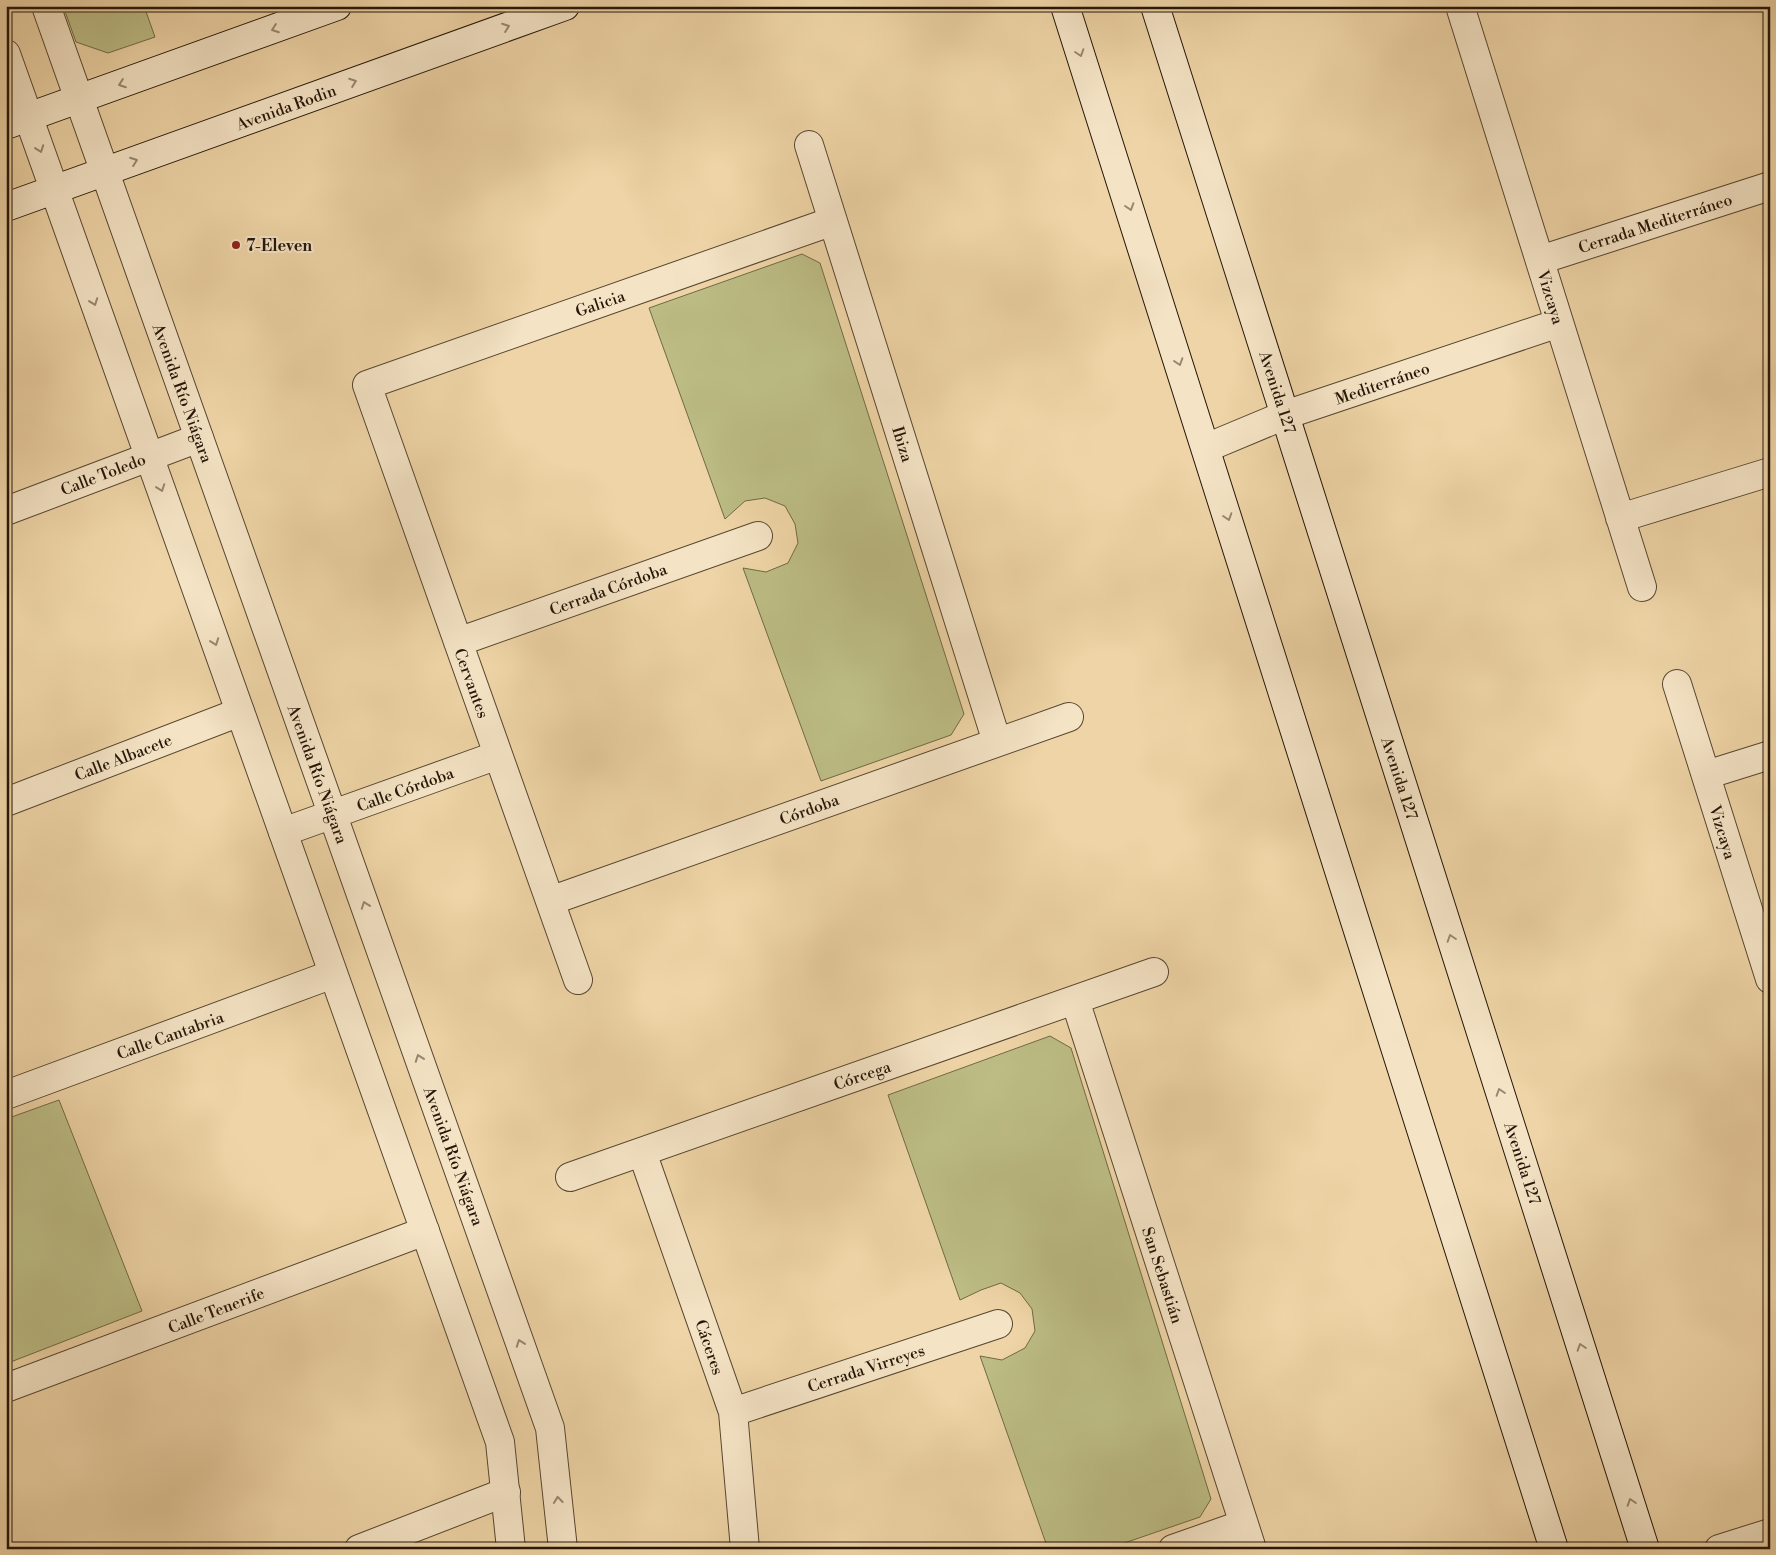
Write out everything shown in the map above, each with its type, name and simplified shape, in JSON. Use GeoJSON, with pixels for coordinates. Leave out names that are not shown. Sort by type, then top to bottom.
{"type":"FeatureCollection","features":[{"type":"Feature","properties":{"kind":"street","name":"Avenida Río Niágara"},"geometry":{"type":"LineString","coordinates":[[46,6],[550,1428],[563,1549]]}},
{"type":"Feature","properties":{"kind":"street"},"geometry":{"type":"LineString","coordinates":[[17,121],[337,6]]}},
{"type":"Feature","properties":{"kind":"street","name":"Avenida Rodin"},"geometry":{"type":"LineString","coordinates":[[6,207],[565,6]]}},
{"type":"Feature","properties":{"kind":"street"},"geometry":{"type":"LineString","coordinates":[[1065,6],[1554,1549]]}},
{"type":"Feature","properties":{"kind":"street","name":"Avenida 127"},"geometry":{"type":"LineString","coordinates":[[1155,6],[1645,1549]]}},
{"type":"Feature","properties":{"kind":"street","name":"Vizcaya"},"geometry":{"type":"LineString","coordinates":[[1460,6],[1642,587]]}},
{"type":"Feature","properties":{"kind":"street"},"geometry":{"type":"LineString","coordinates":[[6,54],[17,121],[54,190],[500,1442],[511,1549]]}},
{"type":"Feature","properties":{"kind":"street","name":"Ibiza"},"geometry":{"type":"LineString","coordinates":[[809,145],[997,742]]}},
{"type":"Feature","properties":{"kind":"street","name":"Cerrada Mediterráneo"},"geometry":{"type":"LineString","coordinates":[[1540,260],[1770,186]]}},
{"type":"Feature","properties":{"kind":"street","name":"Galicia"},"geometry":{"type":"LineString","coordinates":[[367,385],[833,221]]}},
{"type":"Feature","properties":{"kind":"street","name":"Mediterráneo"},"geometry":{"type":"LineString","coordinates":[[1206,448],[1285,415],[1559,323]]}},
{"type":"Feature","properties":{"kind":"street","name":"Cervantes"},"geometry":{"type":"LineString","coordinates":[[367,385],[578,980]]}},
{"type":"Feature","properties":{"kind":"street","name":"Calle Toledo"},"geometry":{"type":"LineString","coordinates":[[6,511],[199,438]]}},
{"type":"Feature","properties":{"kind":"street"},"geometry":{"type":"LineString","coordinates":[[1620,518],[1770,472]]}},
{"type":"Feature","properties":{"kind":"street","name":"Cerrada Córdoba"},"geometry":{"type":"LineString","coordinates":[[458,642],[758,536]]}},
{"type":"Feature","properties":{"kind":"street","name":"Vizcaya"},"geometry":{"type":"LineString","coordinates":[[1677,684],[1770,979]]}},
{"type":"Feature","properties":{"kind":"street","name":"Calle Albacete"},"geometry":{"type":"LineString","coordinates":[[6,802],[240,712]]}},
{"type":"Feature","properties":{"kind":"street","name":"Córdoba"},"geometry":{"type":"LineString","coordinates":[[550,901],[1069,716]]}},
{"type":"Feature","properties":{"kind":"street","name":"Calle Córdoba"},"geometry":{"type":"LineString","coordinates":[[283,832],[498,755]]}},
{"type":"Feature","properties":{"kind":"street"},"geometry":{"type":"LineString","coordinates":[[1706,775],[1770,755]]}},
{"type":"Feature","properties":{"kind":"street","name":"Córcega"},"geometry":{"type":"LineString","coordinates":[[570,1177],[1154,972]]}},
{"type":"Feature","properties":{"kind":"street","name":"Calle Cantabria"},"geometry":{"type":"LineString","coordinates":[[6,1095],[334,974]]}},
{"type":"Feature","properties":{"kind":"street","name":"San Sebastián"},"geometry":{"type":"LineString","coordinates":[[1075,1000],[1248,1536]]}},
{"type":"Feature","properties":{"kind":"street","name":"Cáceres"},"geometry":{"type":"LineString","coordinates":[[642,1152],[733,1412],[745,1549]]}},
{"type":"Feature","properties":{"kind":"street","name":"Calle Tenerife"},"geometry":{"type":"LineString","coordinates":[[6,1388],[425,1231]]}},
{"type":"Feature","properties":{"kind":"street","name":"Cerrada Virreyes"},"geometry":{"type":"LineString","coordinates":[[733,1412],[998,1324]]}},
{"type":"Feature","properties":{"kind":"street"},"geometry":{"type":"LineString","coordinates":[[358,1549],[506,1492]]}},
{"type":"Feature","properties":{"kind":"street"},"geometry":{"type":"LineString","coordinates":[[1719,1549],[1770,1533]]}},
{"type":"Feature","properties":{"kind":"street"},"geometry":{"type":"LineString","coordinates":[[1173,1549],[1248,1536]]}},
{"type":"Feature","properties":{"kind":"green space"},"geometry":{"type":"Polygon","coordinates":[[[63,6],[144,6],[155,37],[108,53],[76,42],[63,6]]]}},
{"type":"Feature","properties":{"kind":"green space"},"geometry":{"type":"Polygon","coordinates":[[[802,254],[820,263],[964,714],[951,735],[821,781],[743,568],[766,572],[788,563],[798,543],[795,524],[785,506],[765,498],[745,501],[725,519],[649,308],[802,254]]]}},
{"type":"Feature","properties":{"kind":"green space"},"geometry":{"type":"Polygon","coordinates":[[[1050,1036],[1071,1048],[1211,1499],[1200,1517],[1107,1549],[1048,1549],[980,1356],[1002,1360],[1025,1348],[1035,1331],[1032,1309],[1020,1293],[1001,1283],[960,1300],[888,1095],[1050,1036]]]}},
{"type":"Feature","properties":{"kind":"green space"},"geometry":{"type":"Polygon","coordinates":[[[59,1100],[142,1311],[6,1363],[6,1119],[59,1100]]]}},
{"type":"Feature","properties":{"kind":"place","name":"7-Eleven"},"geometry":{"type":"Point","coordinates":[236,245]}}]}
